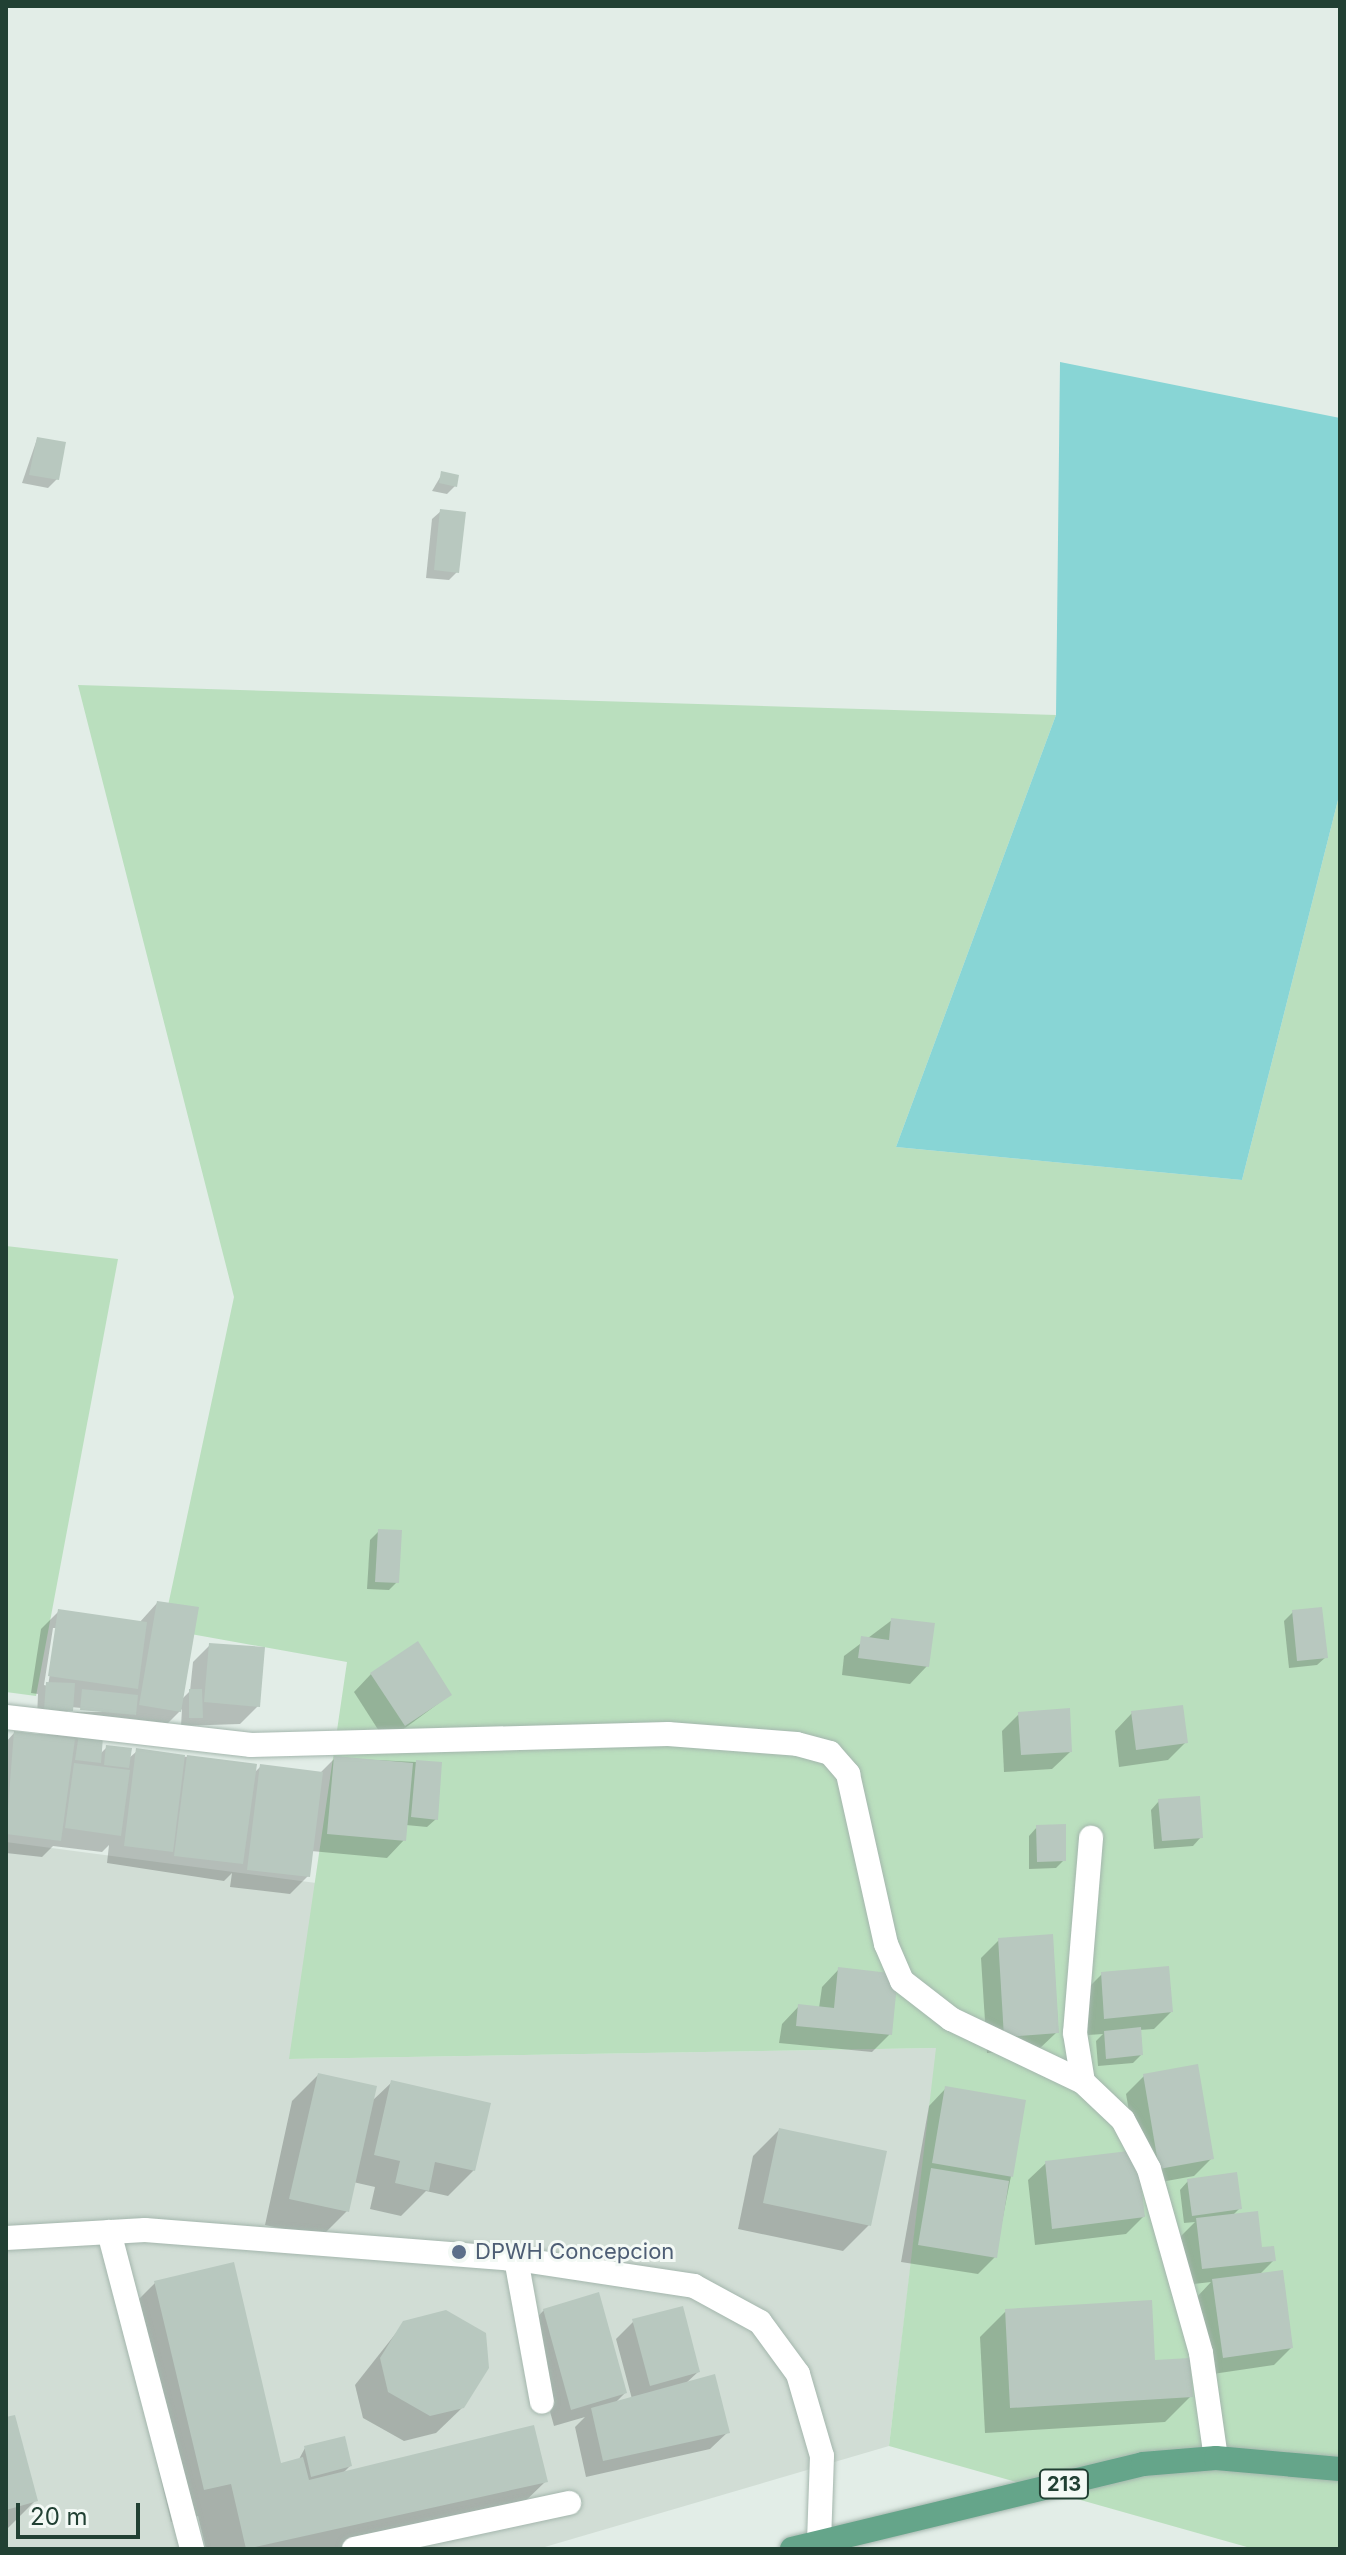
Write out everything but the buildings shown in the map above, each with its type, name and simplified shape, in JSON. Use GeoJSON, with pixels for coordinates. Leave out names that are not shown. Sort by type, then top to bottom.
{"type":"FeatureCollection","features":[{"type":"Feature","properties":{"kind":"main road","name":"213"},"geometry":{"type":"LineString","coordinates":[[792,2549],[1143,2464],[1216,2458],[1340,2469]]}},
{"type":"Feature","properties":{"kind":"street"},"geometry":{"type":"LineString","coordinates":[[6,1717],[251,1745],[668,1734],[797,1744],[830,1753],[848,1774],[886,1944],[902,1981],[951,2019],[1083,2082],[1123,2120],[1149,2169],[1201,2353],[1216,2458]]}},
{"type":"Feature","properties":{"kind":"street"},"geometry":{"type":"LineString","coordinates":[[1083,2082],[1075,2033],[1091,1838]]}},
{"type":"Feature","properties":{"kind":"street"},"geometry":{"type":"LineString","coordinates":[[109,2232],[192,2549]]}},
{"type":"Feature","properties":{"kind":"street"},"geometry":{"type":"LineString","coordinates":[[6,2238],[109,2232],[516,2259],[694,2286],[760,2322],[798,2374],[822,2456],[819,2543]]}},
{"type":"Feature","properties":{"kind":"street"},"geometry":{"type":"LineString","coordinates":[[516,2259],[542,2402]]}},
{"type":"Feature","properties":{"kind":"street"},"geometry":{"type":"LineString","coordinates":[[354,2549],[569,2503]]}},
{"type":"Feature","properties":{"kind":"shaded area","name":"DPWH Concepcion"},"geometry":{"type":"Polygon","coordinates":[[[6,1842],[316,1883],[290,2059],[937,2048],[889,2446],[538,2549],[6,2549],[6,1842]]]}},
{"type":"Feature","properties":{"kind":"green space"},"geometry":{"type":"Polygon","coordinates":[[[78,685],[1056,715],[896,1147],[1242,1180],[1340,792],[1340,2549],[1254,2549],[889,2446],[936,2048],[289,2059],[347,1662],[163,1629],[234,1297],[78,685]]]}},
{"type":"Feature","properties":{"kind":"green space"},"geometry":{"type":"Polygon","coordinates":[[[6,1246],[118,1259],[36,1696],[6,1692],[6,1246]]]}},
{"type":"Feature","properties":{"kind":"water"},"geometry":{"type":"Polygon","coordinates":[[[1060,362],[1340,418],[1340,792],[1242,1180],[896,1147],[1056,715],[1060,362]]]}},
{"type":"Feature","properties":{"kind":"place","name":"DPWH Concepcion"},"geometry":{"type":"Point","coordinates":[459,2252]}}]}
